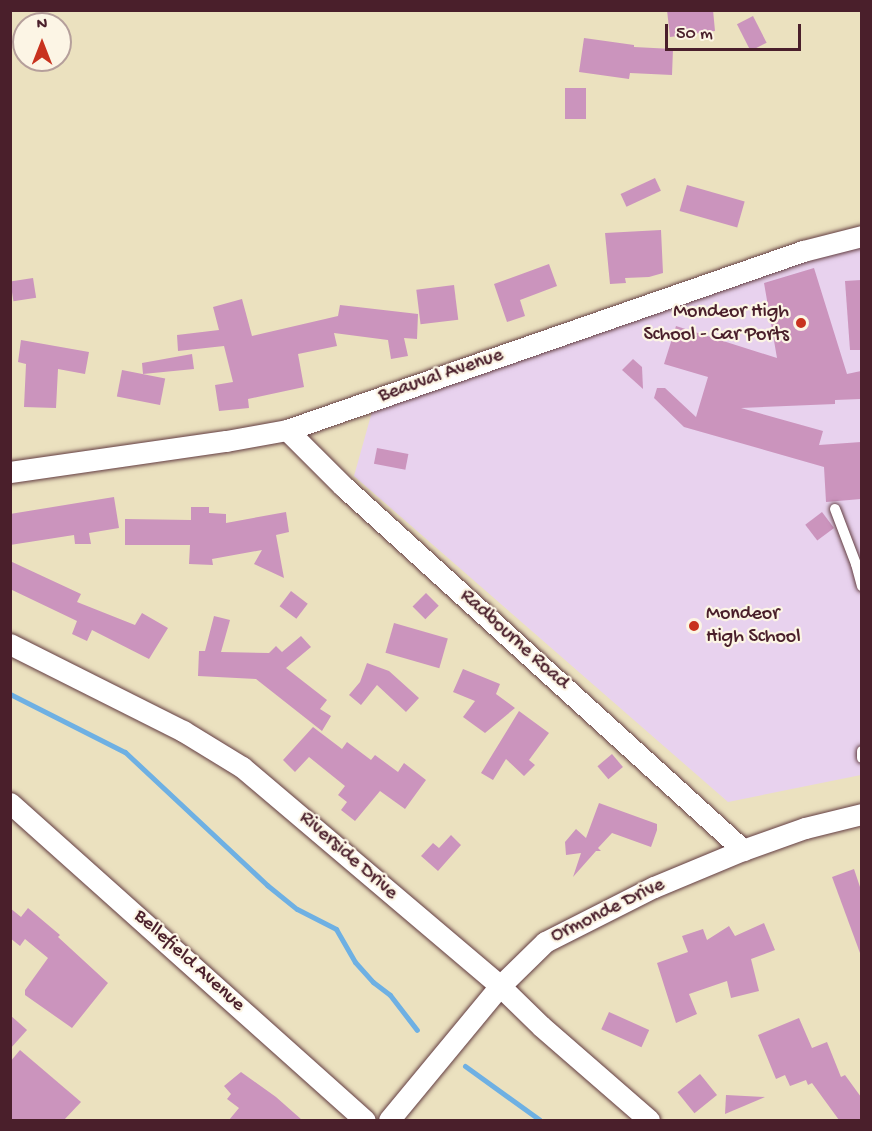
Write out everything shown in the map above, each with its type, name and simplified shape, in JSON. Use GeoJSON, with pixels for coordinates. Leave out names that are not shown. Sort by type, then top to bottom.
{"type":"FeatureCollection","features":[{"type":"Feature","properties":{"kind":"street","name":"Beauval Avenue"},"geometry":{"type":"LineString","coordinates":[[10,472],[287,430],[803,250],[861,236]]}},
{"type":"Feature","properties":{"kind":"street","name":"Radbourne Road"},"geometry":{"type":"LineString","coordinates":[[287,430],[343,486],[743,850]]}},
{"type":"Feature","properties":{"kind":"street","name":"Riverside Drive"},"geometry":{"type":"LineString","coordinates":[[10,644],[183,730],[242,766],[500,986],[541,1026],[649,1120]]}},
{"type":"Feature","properties":{"kind":"street","name":"Bellefield Avenue"},"geometry":{"type":"LineString","coordinates":[[10,803],[365,1120]]}},
{"type":"Feature","properties":{"kind":"street","name":"Ormonde Drive"},"geometry":{"type":"LineString","coordinates":[[389,1120],[500,986],[532,953],[558,933],[743,850],[805,828],[861,814]]}},
{"type":"Feature","properties":{"kind":"lane"},"geometry":{"type":"LineString","coordinates":[[835,508],[856,564],[861,586]]}},
{"type":"Feature","properties":{"kind":"lane"},"geometry":{"type":"LineString","coordinates":[[861,751],[861,758]]}},
{"type":"Feature","properties":{"kind":"shaded area","name":"Mondeor High School"},"geometry":{"type":"Polygon","coordinates":[[[861,243],[861,775],[728,802],[354,476],[375,401],[861,243]]]}},
{"type":"Feature","properties":{"kind":"building"},"geometry":{"type":"Polygon","coordinates":[[[667,10],[713,10],[715,31],[670,37],[667,10]]]}},
{"type":"Feature","properties":{"kind":"building"},"geometry":{"type":"Polygon","coordinates":[[[753,16],[767,43],[751,51],[737,24],[753,16]]]}},
{"type":"Feature","properties":{"kind":"building"},"geometry":{"type":"Polygon","coordinates":[[[584,38],[634,45],[634,47],[673,49],[672,75],[630,73],[629,79],[579,72],[584,38]]]}},
{"type":"Feature","properties":{"kind":"building"},"geometry":{"type":"Polygon","coordinates":[[[565,88],[586,88],[586,119],[565,119],[565,88]]]}},
{"type":"Feature","properties":{"kind":"building"},"geometry":{"type":"Polygon","coordinates":[[[655,178],[661,191],[626,207],[621,194],[655,178]]]}},
{"type":"Feature","properties":{"kind":"building"},"geometry":{"type":"Polygon","coordinates":[[[687,185],[745,202],[737,227],[680,211],[687,185]]]}},
{"type":"Feature","properties":{"kind":"building"},"geometry":{"type":"Polygon","coordinates":[[[661,230],[663,273],[649,277],[625,278],[626,283],[610,284],[605,233],[661,230]]]}},
{"type":"Feature","properties":{"kind":"building"},"geometry":{"type":"Polygon","coordinates":[[[549,264],[557,286],[520,300],[525,316],[507,322],[494,284],[549,264]]]}},
{"type":"Feature","properties":{"kind":"building"},"geometry":{"type":"Polygon","coordinates":[[[814,268],[847,374],[861,371],[861,399],[835,400],[835,404],[741,408],[823,431],[819,445],[861,442],[861,499],[826,502],[824,467],[684,427],[654,398],[657,388],[665,388],[696,417],[708,377],[664,364],[676,326],[777,358],[764,283],[814,268]]]}},
{"type":"Feature","properties":{"kind":"building"},"geometry":{"type":"Polygon","coordinates":[[[33,278],[36,298],[13,301],[10,282],[33,278]]]}},
{"type":"Feature","properties":{"kind":"building"},"geometry":{"type":"Polygon","coordinates":[[[861,280],[861,350],[850,350],[845,281],[861,280]]]}},
{"type":"Feature","properties":{"kind":"building"},"geometry":{"type":"Polygon","coordinates":[[[454,285],[458,320],[421,324],[416,290],[454,285]]]}},
{"type":"Feature","properties":{"kind":"building"},"geometry":{"type":"Polygon","coordinates":[[[242,299],[252,336],[338,316],[340,305],[418,314],[417,339],[404,338],[408,356],[391,359],[388,340],[334,333],[337,346],[298,354],[304,387],[248,399],[249,408],[219,411],[215,385],[233,382],[224,346],[178,351],[177,335],[219,330],[213,307],[242,299]]]}},
{"type":"Feature","properties":{"kind":"building"},"geometry":{"type":"Polygon","coordinates":[[[21,340],[89,352],[85,374],[58,369],[56,408],[24,407],[26,364],[18,362],[21,340]]]}},
{"type":"Feature","properties":{"kind":"building"},"geometry":{"type":"Polygon","coordinates":[[[192,354],[194,369],[143,374],[142,363],[192,354]]]}},
{"type":"Feature","properties":{"kind":"building"},"geometry":{"type":"Polygon","coordinates":[[[633,359],[642,367],[643,389],[622,370],[633,359]]]}},
{"type":"Feature","properties":{"kind":"building"},"geometry":{"type":"Polygon","coordinates":[[[122,370],[165,378],[160,405],[117,397],[122,370]]]}},
{"type":"Feature","properties":{"kind":"building"},"geometry":{"type":"Polygon","coordinates":[[[377,448],[408,454],[405,470],[374,464],[377,448]]]}},
{"type":"Feature","properties":{"kind":"building"},"geometry":{"type":"Polygon","coordinates":[[[114,497],[119,528],[89,533],[91,544],[75,544],[74,535],[10,545],[10,514],[114,497]]]}},
{"type":"Feature","properties":{"kind":"building"},"geometry":{"type":"Polygon","coordinates":[[[191,507],[209,507],[209,513],[226,514],[226,523],[286,512],[289,532],[276,535],[284,578],[254,564],[262,550],[212,559],[213,565],[189,564],[190,545],[125,545],[125,519],[191,520],[191,507]]]}},
{"type":"Feature","properties":{"kind":"building"},"geometry":{"type":"Polygon","coordinates":[[[822,512],[834,528],[817,541],[805,525],[822,512]]]}},
{"type":"Feature","properties":{"kind":"building"},"geometry":{"type":"Polygon","coordinates":[[[10,561],[81,594],[77,602],[135,625],[142,613],[168,628],[149,659],[92,630],[87,641],[72,634],[77,621],[10,589],[10,561]]]}},
{"type":"Feature","properties":{"kind":"building"},"geometry":{"type":"Polygon","coordinates":[[[291,591],[308,604],[296,619],[280,606],[291,591]]]}},
{"type":"Feature","properties":{"kind":"building"},"geometry":{"type":"Polygon","coordinates":[[[426,593],[439,606],[425,619],[413,606],[426,593]]]}},
{"type":"Feature","properties":{"kind":"building"},"geometry":{"type":"Polygon","coordinates":[[[214,616],[230,620],[221,652],[269,653],[276,646],[282,652],[301,636],[311,647],[286,668],[327,700],[320,709],[331,716],[322,731],[256,679],[198,676],[199,651],[205,651],[214,616]]]}},
{"type":"Feature","properties":{"kind":"building"},"geometry":{"type":"Polygon","coordinates":[[[394,623],[448,638],[439,668],[385,653],[394,623]]]}},
{"type":"Feature","properties":{"kind":"building"},"geometry":{"type":"Polygon","coordinates":[[[367,663],[389,671],[419,698],[406,712],[377,685],[361,705],[349,695],[360,682],[367,663]]]}},
{"type":"Feature","properties":{"kind":"building"},"geometry":{"type":"Polygon","coordinates":[[[463,669],[500,684],[496,694],[515,708],[485,733],[463,717],[475,701],[453,692],[463,669]]]}},
{"type":"Feature","properties":{"kind":"building"},"geometry":{"type":"Polygon","coordinates":[[[519,711],[549,733],[529,760],[535,765],[524,776],[506,759],[493,780],[481,773],[519,711]]]}},
{"type":"Feature","properties":{"kind":"building"},"geometry":{"type":"Polygon","coordinates":[[[313,727],[342,749],[347,742],[371,760],[375,755],[398,772],[404,763],[426,780],[405,809],[380,791],[355,821],[341,810],[347,802],[338,795],[345,786],[309,757],[295,772],[283,760],[313,727]]]}},
{"type":"Feature","properties":{"kind":"building"},"geometry":{"type":"Polygon","coordinates":[[[612,754],[623,767],[608,779],[597,766],[612,754]]]}},
{"type":"Feature","properties":{"kind":"building"},"geometry":{"type":"Polygon","coordinates":[[[599,803],[657,824],[657,830],[651,847],[612,833],[598,848],[601,851],[596,851],[573,877],[581,853],[566,855],[565,842],[576,829],[586,838],[599,803]]]}},
{"type":"Feature","properties":{"kind":"building"},"geometry":{"type":"Polygon","coordinates":[[[451,835],[461,845],[438,871],[421,856],[433,843],[439,848],[451,835]]]}},
{"type":"Feature","properties":{"kind":"building"},"geometry":{"type":"Polygon","coordinates":[[[854,869],[861,890],[860,953],[832,877],[854,869]]]}},
{"type":"Feature","properties":{"kind":"building"},"geometry":{"type":"Polygon","coordinates":[[[10,908],[21,917],[28,908],[60,935],[58,937],[108,983],[72,1028],[25,995],[25,990],[48,958],[25,939],[20,946],[10,938],[10,908]]]}},
{"type":"Feature","properties":{"kind":"building"},"geometry":{"type":"Polygon","coordinates":[[[764,923],[775,950],[751,959],[759,991],[731,998],[727,981],[689,994],[697,1014],[676,1023],[657,963],[688,952],[682,936],[703,929],[707,940],[729,926],[735,936],[764,923]]]}},
{"type":"Feature","properties":{"kind":"building"},"geometry":{"type":"Polygon","coordinates":[[[609,1012],[649,1030],[641,1047],[601,1029],[609,1012]]]}},
{"type":"Feature","properties":{"kind":"building"},"geometry":{"type":"Polygon","coordinates":[[[10,1015],[27,1030],[10,1049],[10,1015]]]}},
{"type":"Feature","properties":{"kind":"building"},"geometry":{"type":"Polygon","coordinates":[[[799,1018],[812,1048],[827,1042],[841,1077],[845,1075],[861,1097],[861,1120],[839,1120],[812,1083],[808,1085],[806,1080],[790,1086],[785,1075],[776,1079],[758,1035],[799,1018]]]}},
{"type":"Feature","properties":{"kind":"building"},"geometry":{"type":"Polygon","coordinates":[[[20,1050],[81,1102],[64,1120],[10,1120],[10,1062],[20,1050]]]}},
{"type":"Feature","properties":{"kind":"building"},"geometry":{"type":"Polygon","coordinates":[[[241,1072],[276,1097],[302,1120],[229,1120],[239,1108],[227,1099],[231,1094],[224,1086],[241,1072]]]}},
{"type":"Feature","properties":{"kind":"building"},"geometry":{"type":"Polygon","coordinates":[[[700,1074],[717,1095],[694,1113],[677,1092],[700,1074]]]}},
{"type":"Feature","properties":{"kind":"building"},"geometry":{"type":"Polygon","coordinates":[[[726,1095],[765,1097],[725,1114],[726,1095]]]}},
{"type":"Feature","properties":{"kind":"waterway"},"geometry":{"type":"LineString","coordinates":[[10,694],[125,752],[267,885],[297,909],[336,929],[355,962],[373,982],[390,995],[417,1030]]}},
{"type":"Feature","properties":{"kind":"waterway"},"geometry":{"type":"LineString","coordinates":[[465,1066],[540,1120]]}},
{"type":"Feature","properties":{"kind":"place","name":"Mondeor High School - Car Ports"},"geometry":{"type":"Point","coordinates":[801,323]}},
{"type":"Feature","properties":{"kind":"place","name":"Mondeor High School"},"geometry":{"type":"Point","coordinates":[694,626]}}]}
